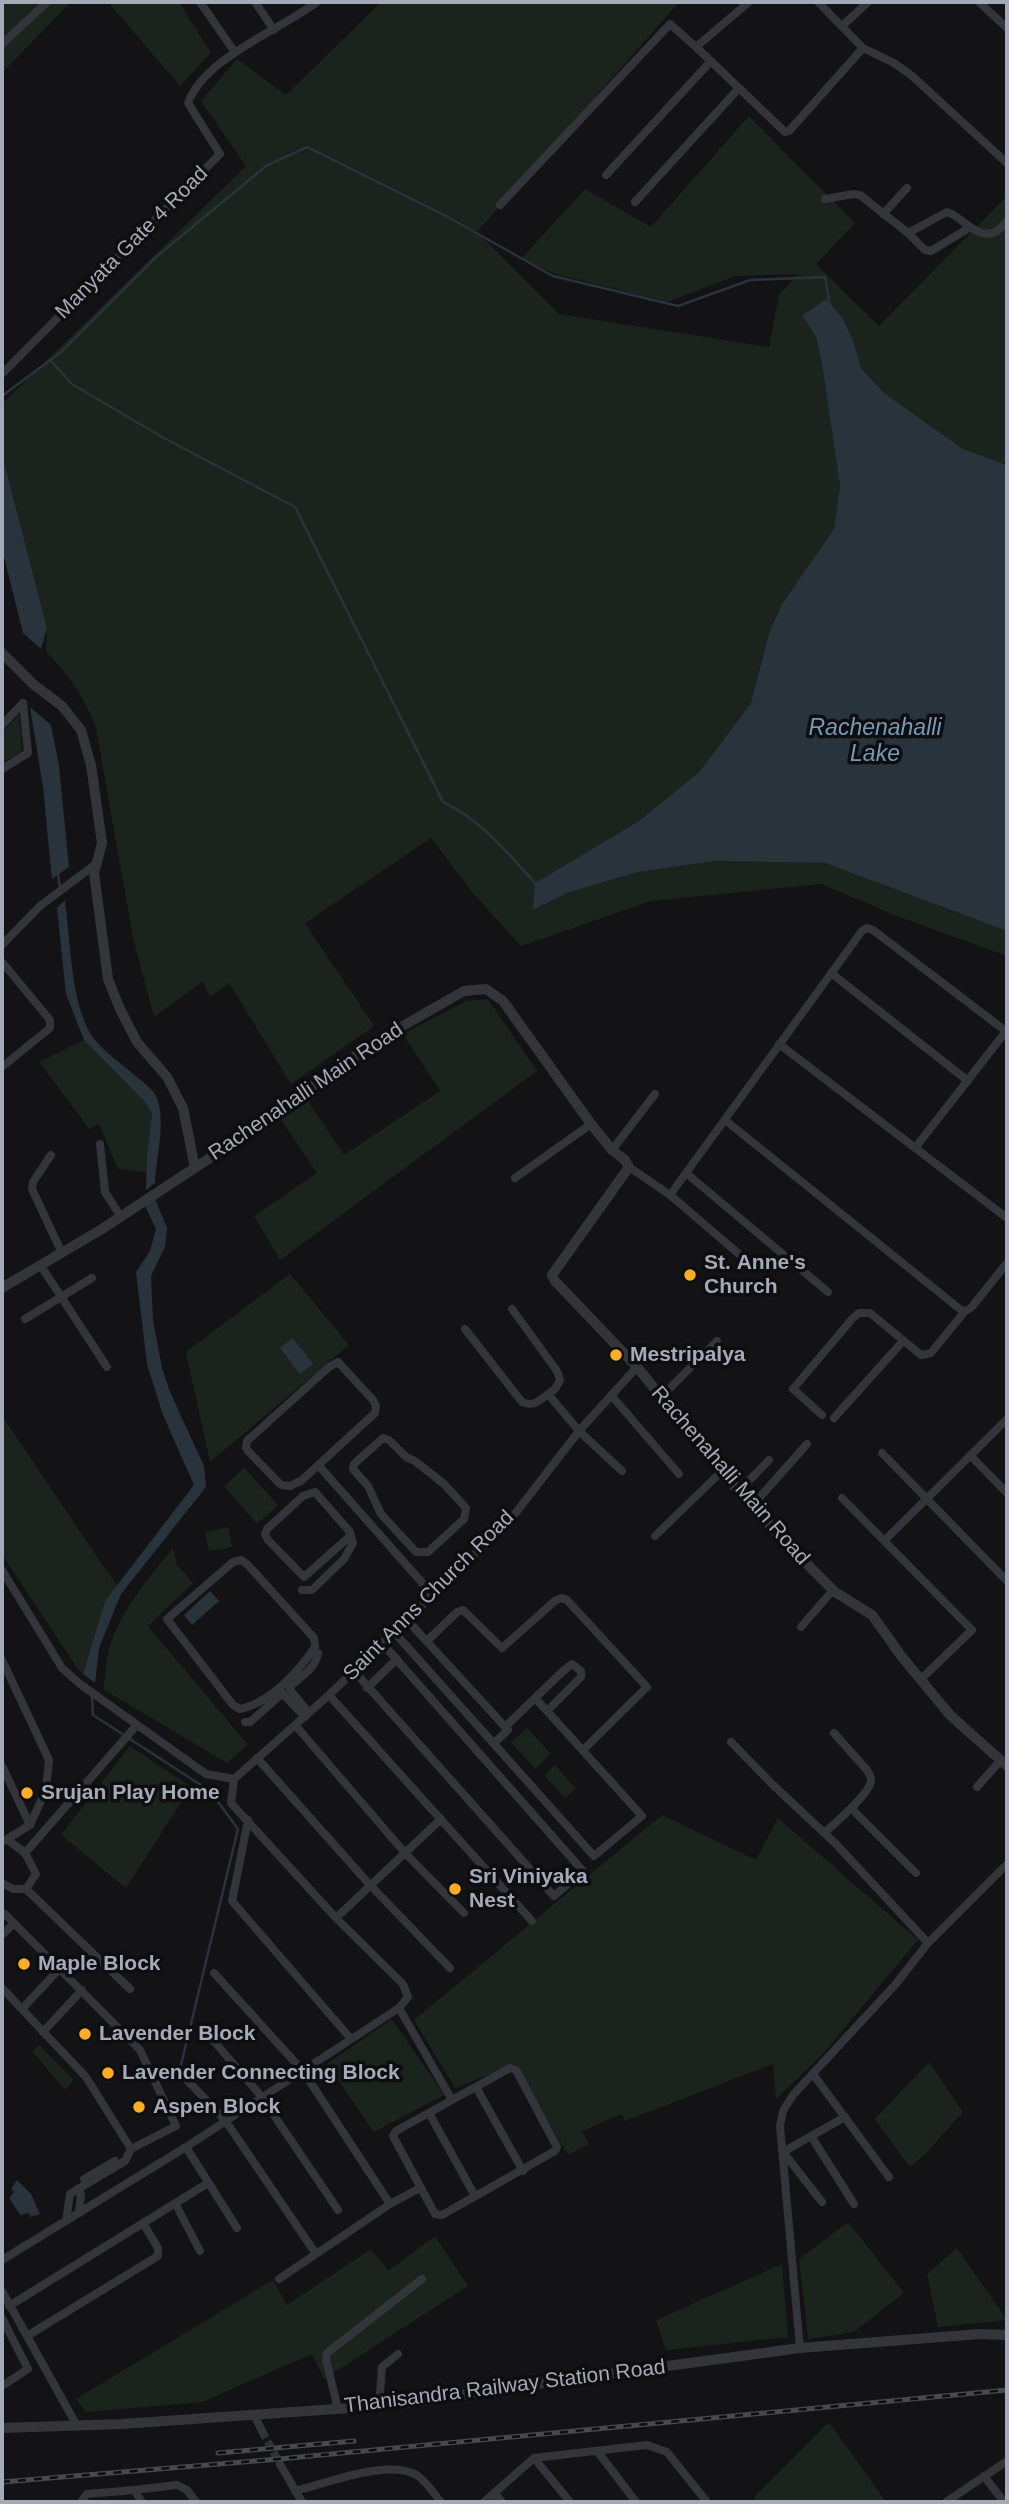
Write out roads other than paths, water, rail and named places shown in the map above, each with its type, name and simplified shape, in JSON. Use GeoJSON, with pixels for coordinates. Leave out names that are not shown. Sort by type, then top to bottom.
{"type":"FeatureCollection","features":[{"type":"Feature","properties":{"kind":"street"},"geometry":{"type":"LineString","coordinates":[[2,44],[47,2]]}},
{"type":"Feature","properties":{"kind":"street"},"geometry":{"type":"LineString","coordinates":[[200,2],[234,51]]}},
{"type":"Feature","properties":{"kind":"street"},"geometry":{"type":"LineString","coordinates":[[255,2],[274,30]]}},
{"type":"Feature","properties":{"kind":"street","name":"Manyata Gate 4 Road"},"geometry":{"type":"LineString","coordinates":[[3,373],[220,153],[188,103],[192,91],[234,51],[274,30],[317,2]]}},
{"type":"Feature","properties":{"kind":"street"},"geometry":{"type":"LineString","coordinates":[[696,47],[749,2]]}},
{"type":"Feature","properties":{"kind":"street"},"geometry":{"type":"LineString","coordinates":[[818,2],[863,48],[894,63],[911,75],[1007,163]]}},
{"type":"Feature","properties":{"kind":"street"},"geometry":{"type":"LineString","coordinates":[[842,26],[868,2]]}},
{"type":"Feature","properties":{"kind":"street"},"geometry":{"type":"LineString","coordinates":[[979,2],[1007,28]]}},
{"type":"Feature","properties":{"kind":"street"},"geometry":{"type":"LineString","coordinates":[[500,205],[670,24],[787,132],[863,48]]}},
{"type":"Feature","properties":{"kind":"street"},"geometry":{"type":"LineString","coordinates":[[606,176],[711,61]]}},
{"type":"Feature","properties":{"kind":"street"},"geometry":{"type":"LineString","coordinates":[[635,202],[739,88]]}},
{"type":"Feature","properties":{"kind":"street"},"geometry":{"type":"LineString","coordinates":[[883,214],[907,188]]}},
{"type":"Feature","properties":{"kind":"street"},"geometry":{"type":"LineString","coordinates":[[824,199],[860,195],[925,250],[931,251],[968,229]]}},
{"type":"Feature","properties":{"kind":"street"},"geometry":{"type":"LineString","coordinates":[[908,233],[947,212],[952,213],[968,229],[982,232],[1000,230],[1007,221]]}},
{"type":"Feature","properties":{"kind":"street"},"geometry":{"type":"LineString","coordinates":[[2,653],[44,693],[62,706],[80,730],[91,765],[103,844],[94,873],[108,979],[137,1042],[167,1077],[183,1108],[195,1168]]}},
{"type":"Feature","properties":{"kind":"street"},"geometry":{"type":"LineString","coordinates":[[2,725],[23,703],[29,753],[2,769]]}},
{"type":"Feature","properties":{"kind":"street"},"geometry":{"type":"LineString","coordinates":[[2,945],[40,905],[97,863]]}},
{"type":"Feature","properties":{"kind":"street"},"geometry":{"type":"LineString","coordinates":[[670,1195],[831,973],[867,928],[1007,1031],[915,1148]]}},
{"type":"Feature","properties":{"kind":"street"},"geometry":{"type":"LineString","coordinates":[[2,962],[50,1020],[50,1028],[2,1068]]}},
{"type":"Feature","properties":{"kind":"street"},"geometry":{"type":"LineString","coordinates":[[831,973],[968,1081]]}},
{"type":"Feature","properties":{"kind":"street","name":"Rachenahalli Main Road"},"geometry":{"type":"LineString","coordinates":[[2,1287],[121,1217],[377,1040],[464,991],[485,989],[503,1001],[591,1124],[629,1167],[552,1275],[555,1281],[637,1367],[752,1506],[833,1590],[872,1615],[902,1657],[950,1715],[1003,1763]]}},
{"type":"Feature","properties":{"kind":"street"},"geometry":{"type":"LineString","coordinates":[[779,1044],[1007,1218]]}},
{"type":"Feature","properties":{"kind":"street"},"geometry":{"type":"LineString","coordinates":[[612,1150],[655,1094]]}},
{"type":"Feature","properties":{"kind":"street"},"geometry":{"type":"LineString","coordinates":[[725,1120],[965,1311]]}},
{"type":"Feature","properties":{"kind":"street"},"geometry":{"type":"LineString","coordinates":[[515,1178],[591,1124]]}},
{"type":"Feature","properties":{"kind":"street"},"geometry":{"type":"LineString","coordinates":[[100,1144],[105,1192],[121,1217]]}},
{"type":"Feature","properties":{"kind":"street"},"geometry":{"type":"LineString","coordinates":[[51,1155],[33,1182],[32,1189],[62,1253]]}},
{"type":"Feature","properties":{"kind":"street"},"geometry":{"type":"LineString","coordinates":[[629,1167],[670,1195],[746,1260]]}},
{"type":"Feature","properties":{"kind":"street"},"geometry":{"type":"LineString","coordinates":[[686,1173],[828,1292]]}},
{"type":"Feature","properties":{"kind":"street"},"geometry":{"type":"LineString","coordinates":[[822,1415],[793,1389],[852,1319],[866,1311],[925,1356],[931,1353],[965,1311],[971,1308],[1007,1263]]}},
{"type":"Feature","properties":{"kind":"street"},"geometry":{"type":"LineString","coordinates":[[41,1266],[107,1367]]}},
{"type":"Feature","properties":{"kind":"street"},"geometry":{"type":"LineString","coordinates":[[24,1320],[92,1278]]}},
{"type":"Feature","properties":{"kind":"street"},"geometry":{"type":"LineString","coordinates":[[465,1329],[522,1402],[530,1405],[537,1403],[555,1389],[560,1380],[557,1371],[512,1309]]}},
{"type":"Feature","properties":{"kind":"street"},"geometry":{"type":"LineString","coordinates":[[662,1396],[717,1341]]}},
{"type":"Feature","properties":{"kind":"street"},"geometry":{"type":"LineString","coordinates":[[834,1418],[903,1341]]}},
{"type":"Feature","properties":{"kind":"street"},"geometry":{"type":"LineString","coordinates":[[338,1362],[373,1400],[375,1413],[319,1466],[301,1481],[286,1487],[281,1485],[246,1447],[251,1436],[338,1362]]}},
{"type":"Feature","properties":{"kind":"street","name":"Saint Anns Church Road"},"geometry":{"type":"LineString","coordinates":[[234,1779],[329,1695],[512,1519],[579,1431],[637,1367]]}},
{"type":"Feature","properties":{"kind":"street"},"geometry":{"type":"LineString","coordinates":[[548,1394],[579,1431],[622,1472]]}},
{"type":"Feature","properties":{"kind":"street"},"geometry":{"type":"LineString","coordinates":[[611,1395],[679,1474]]}},
{"type":"Feature","properties":{"kind":"street"},"geometry":{"type":"LineString","coordinates":[[885,1540],[1007,1419]]}},
{"type":"Feature","properties":{"kind":"street"},"geometry":{"type":"LineString","coordinates":[[383,1438],[444,1484],[467,1511],[464,1519],[431,1550],[419,1554],[382,1514],[368,1486],[353,1467],[383,1438]]}},
{"type":"Feature","properties":{"kind":"street"},"geometry":{"type":"LineString","coordinates":[[752,1506],[807,1444]]}},
{"type":"Feature","properties":{"kind":"street"},"geometry":{"type":"LineString","coordinates":[[882,1453],[1007,1581]]}},
{"type":"Feature","properties":{"kind":"street"},"geometry":{"type":"LineString","coordinates":[[970,1455],[1007,1493]]}},
{"type":"Feature","properties":{"kind":"street"},"geometry":{"type":"LineString","coordinates":[[739,1491],[769,1460]]}},
{"type":"Feature","properties":{"kind":"street"},"geometry":{"type":"LineString","coordinates":[[319,1466],[433,1595]]}},
{"type":"Feature","properties":{"kind":"street"},"geometry":{"type":"LineString","coordinates":[[655,1536],[722,1471]]}},
{"type":"Feature","properties":{"kind":"street"},"geometry":{"type":"LineString","coordinates":[[335,1485],[318,1495],[303,1496],[267,1529],[265,1534],[268,1541],[304,1577],[343,1543],[351,1532]]}},
{"type":"Feature","properties":{"kind":"street"},"geometry":{"type":"LineString","coordinates":[[276,1514],[303,1491],[318,1495],[351,1532],[352,1543],[344,1559],[312,1590],[302,1590]]}},
{"type":"Feature","properties":{"kind":"street"},"geometry":{"type":"LineString","coordinates":[[842,1498],[972,1630],[921,1679]]}},
{"type":"Feature","properties":{"kind":"street"},"geometry":{"type":"LineString","coordinates":[[370,1524],[382,1514]]}},
{"type":"Feature","properties":{"kind":"street"},"geometry":{"type":"LineString","coordinates":[[245,1722],[250,1722],[284,1687],[315,1647],[314,1638],[241,1560],[233,1562],[170,1615],[167,1619],[169,1624],[233,1705],[240,1709],[254,1706],[284,1687],[311,1668],[317,1661],[318,1653]]}},
{"type":"Feature","properties":{"kind":"street"},"geometry":{"type":"LineString","coordinates":[[2,1570],[62,1668],[96,1698],[206,1774],[234,1779],[231,1803],[337,1918],[403,1984],[408,1997],[399,2008],[186,2147],[2,2260]]}},
{"type":"Feature","properties":{"kind":"street"},"geometry":{"type":"LineString","coordinates":[[801,1627],[833,1590]]}},
{"type":"Feature","properties":{"kind":"street"},"geometry":{"type":"LineString","coordinates":[[427,1641],[457,1612],[463,1610],[502,1648],[556,1600],[567,1600],[648,1687],[583,1750]]}},
{"type":"Feature","properties":{"kind":"street"},"geometry":{"type":"LineString","coordinates":[[407,1620],[505,1727]]}},
{"type":"Feature","properties":{"kind":"street"},"geometry":{"type":"LineString","coordinates":[[394,1633],[594,1856],[642,1816],[535,1698]]}},
{"type":"Feature","properties":{"kind":"street"},"geometry":{"type":"LineString","coordinates":[[354,1671],[554,1896],[583,1871],[382,1643]]}},
{"type":"Feature","properties":{"kind":"street"},"geometry":{"type":"LineString","coordinates":[[368,1688],[397,1660]]}},
{"type":"Feature","properties":{"kind":"street"},"geometry":{"type":"LineString","coordinates":[[2,1661],[49,1760],[46,1790],[30,1825],[5,1841],[25,1853],[36,1874],[26,1889]]}},
{"type":"Feature","properties":{"kind":"street"},"geometry":{"type":"LineString","coordinates":[[492,1740],[563,1671],[572,1664],[576,1666],[582,1677],[547,1711]]}},
{"type":"Feature","properties":{"kind":"street"},"geometry":{"type":"LineString","coordinates":[[284,1687],[307,1715]]}},
{"type":"Feature","properties":{"kind":"street"},"geometry":{"type":"LineString","coordinates":[[329,1695],[532,1921]]}},
{"type":"Feature","properties":{"kind":"street"},"geometry":{"type":"LineString","coordinates":[[295,1725],[405,1853],[464,1913]]}},
{"type":"Feature","properties":{"kind":"street"},"geometry":{"type":"LineString","coordinates":[[25,1853],[136,1726]]}},
{"type":"Feature","properties":{"kind":"street"},"geometry":{"type":"LineString","coordinates":[[824,1833],[851,1808],[870,1785],[871,1777],[834,1733]]}},
{"type":"Feature","properties":{"kind":"street"},"geometry":{"type":"LineString","coordinates":[[731,1742],[824,1833],[928,1943]]}},
{"type":"Feature","properties":{"kind":"street"},"geometry":{"type":"LineString","coordinates":[[257,1759],[370,1885],[450,1968]]}},
{"type":"Feature","properties":{"kind":"street"},"geometry":{"type":"LineString","coordinates":[[977,1787],[1003,1763]]}},
{"type":"Feature","properties":{"kind":"street"},"geometry":{"type":"LineString","coordinates":[[2,1766],[30,1825]]}},
{"type":"Feature","properties":{"kind":"street"},"geometry":{"type":"LineString","coordinates":[[851,1808],[916,1873]]}},
{"type":"Feature","properties":{"kind":"street"},"geometry":{"type":"LineString","coordinates":[[337,1918],[441,1819]]}},
{"type":"Feature","properties":{"kind":"street"},"geometry":{"type":"LineString","coordinates":[[248,1820],[232,1901],[351,2039]]}},
{"type":"Feature","properties":{"kind":"street"},"geometry":{"type":"LineString","coordinates":[[800,2348],[780,2126],[783,2110],[793,2095],[895,1985],[928,1943],[1007,1864]]}},
{"type":"Feature","properties":{"kind":"street"},"geometry":{"type":"LineString","coordinates":[[2,1883],[13,1889],[26,1889],[130,1989]]}},
{"type":"Feature","properties":{"kind":"street"},"geometry":{"type":"LineString","coordinates":[[5,1914],[140,2050],[176,2126],[131,2149],[125,2161],[70,2194],[66,2221]]}},
{"type":"Feature","properties":{"kind":"street"},"geometry":{"type":"LineString","coordinates":[[2,1935],[14,1923]]}},
{"type":"Feature","properties":{"kind":"street"},"geometry":{"type":"LineString","coordinates":[[22,2009],[60,1968]]}},
{"type":"Feature","properties":{"kind":"street"},"geometry":{"type":"LineString","coordinates":[[214,1973],[303,2071],[390,2204]]}},
{"type":"Feature","properties":{"kind":"street"},"geometry":{"type":"LineString","coordinates":[[2,1988],[86,2077],[131,2149]]}},
{"type":"Feature","properties":{"kind":"street"},"geometry":{"type":"LineString","coordinates":[[43,2032],[82,1990]]}},
{"type":"Feature","properties":{"kind":"street"},"geometry":{"type":"LineString","coordinates":[[399,2008],[452,2100]]}},
{"type":"Feature","properties":{"kind":"street"},"geometry":{"type":"LineString","coordinates":[[206,2032],[261,2096],[338,2210]]}},
{"type":"Feature","properties":{"kind":"street"},"geometry":{"type":"LineString","coordinates":[[510,2068],[516,2070],[557,2147],[555,2151],[523,2171],[442,2216],[435,2214],[393,2137],[396,2131],[452,2100],[510,2068]]}},
{"type":"Feature","properties":{"kind":"street"},"geometry":{"type":"LineString","coordinates":[[813,2074],[889,2176]]}},
{"type":"Feature","properties":{"kind":"street"},"geometry":{"type":"LineString","coordinates":[[185,2078],[225,2120],[316,2254]]}},
{"type":"Feature","properties":{"kind":"street"},"geometry":{"type":"LineString","coordinates":[[476,2087],[523,2171]]}},
{"type":"Feature","properties":{"kind":"street"},"geometry":{"type":"LineString","coordinates":[[429,2113],[475,2196]]}},
{"type":"Feature","properties":{"kind":"street"},"geometry":{"type":"LineString","coordinates":[[783,2152],[845,2117]]}},
{"type":"Feature","properties":{"kind":"street"},"geometry":{"type":"LineString","coordinates":[[811,2136],[855,2204]]}},
{"type":"Feature","properties":{"kind":"street"},"geometry":{"type":"LineString","coordinates":[[186,2147],[237,2228]]}},
{"type":"Feature","properties":{"kind":"street"},"geometry":{"type":"LineString","coordinates":[[783,2152],[822,2202]]}},
{"type":"Feature","properties":{"kind":"street"},"geometry":{"type":"LineString","coordinates":[[79,2213],[79,2182],[115,2161]]}},
{"type":"Feature","properties":{"kind":"street"},"geometry":{"type":"LineString","coordinates":[[9,2306],[208,2183]]}},
{"type":"Feature","properties":{"kind":"street"},"geometry":{"type":"LineString","coordinates":[[279,2278],[390,2204],[420,2188]]}},
{"type":"Feature","properties":{"kind":"street"},"geometry":{"type":"LineString","coordinates":[[175,2203],[200,2251]]}},
{"type":"Feature","properties":{"kind":"street"},"geometry":{"type":"LineString","coordinates":[[27,2336],[158,2256],[158,2248],[143,2223]]}},
{"type":"Feature","properties":{"kind":"street"},"geometry":{"type":"LineString","coordinates":[[338,2409],[326,2360],[327,2353],[422,2279]]}},
{"type":"Feature","properties":{"kind":"street"},"geometry":{"type":"LineString","coordinates":[[2,2291],[76,2424]]}},
{"type":"Feature","properties":{"kind":"street"},"geometry":{"type":"LineString","coordinates":[[2,2318],[28,2369],[2,2386]]}},
{"type":"Feature","properties":{"kind":"street","name":"Thanisandra Railway Station Road"},"geometry":{"type":"LineString","coordinates":[[2,2428],[122,2424],[380,2406],[800,2348],[980,2334],[1007,2335]]}},
{"type":"Feature","properties":{"kind":"street"},"geometry":{"type":"LineString","coordinates":[[380,2406],[382,2367],[398,2354]]}},
{"type":"Feature","properties":{"kind":"street"},"geometry":{"type":"LineString","coordinates":[[254,2414],[262,2431]]}},
{"type":"Feature","properties":{"kind":"street"},"geometry":{"type":"LineString","coordinates":[[484,2502],[534,2459],[647,2445],[667,2452],[707,2502]]}},
{"type":"Feature","properties":{"kind":"street"},"geometry":{"type":"LineString","coordinates":[[598,2452],[636,2502]]}},
{"type":"Feature","properties":{"kind":"street"},"geometry":{"type":"LineString","coordinates":[[534,2459],[570,2502]]}},
{"type":"Feature","properties":{"kind":"street"},"geometry":{"type":"LineString","coordinates":[[946,2502],[1007,2460]]}},
{"type":"Feature","properties":{"kind":"street"},"geometry":{"type":"LineString","coordinates":[[280,2464],[302,2502]]}},
{"type":"Feature","properties":{"kind":"street"},"geometry":{"type":"LineString","coordinates":[[295,2491],[374,2471],[400,2470],[417,2475],[441,2502]]}},
{"type":"Feature","properties":{"kind":"street"},"geometry":{"type":"LineString","coordinates":[[984,2476],[1004,2502]]}},
{"type":"Feature","properties":{"kind":"street"},"geometry":{"type":"LineString","coordinates":[[81,2502],[87,2494],[177,2485],[187,2490],[196,2502]]}},
{"type":"Feature","properties":{"kind":"street"},"geometry":{"type":"LineString","coordinates":[[134,2490],[142,2502]]}},
{"type":"Feature","properties":{"kind":"street"},"geometry":{"type":"LineString","coordinates":[[494,2493],[502,2502]]}},
{"type":"Feature","properties":{"kind":"water","name":"Rachenahalli Lake"},"geometry":{"type":"Polygon","coordinates":[[[826,299],[843,319],[861,368],[884,393],[963,449],[1007,465],[1007,931],[825,863],[715,861],[638,872],[567,893],[533,910],[535,883],[639,821],[699,772],[751,703],[769,633],[782,604],[834,529],[840,486],[822,364],[816,337],[802,315],[826,299]]]}},
{"type":"Feature","properties":{"kind":"water"},"geometry":{"type":"Polygon","coordinates":[[[2,454],[47,628],[41,649],[23,633],[2,549],[2,454]]]}},
{"type":"Feature","properties":{"kind":"water"},"geometry":{"type":"Polygon","coordinates":[[[30,707],[51,725],[59,766],[69,867],[52,879],[43,787],[30,707]]]}},
{"type":"Feature","properties":{"kind":"water"},"geometry":{"type":"Polygon","coordinates":[[[65,900],[76,989],[85,1023],[100,1046],[152,1091],[160,1108],[161,1129],[155,1183],[146,1190],[152,1113],[143,1100],[84,1040],[66,994],[57,908],[65,900]]]}},
{"type":"Feature","properties":{"kind":"water"},"geometry":{"type":"Polygon","coordinates":[[[155,1199],[167,1228],[165,1247],[151,1276],[153,1320],[162,1368],[170,1392],[204,1466],[206,1487],[121,1594],[99,1648],[95,1683],[83,1674],[105,1601],[194,1485],[163,1415],[147,1364],[136,1272],[150,1251],[156,1229],[145,1206],[155,1199]]]}},
{"type":"Feature","properties":{"kind":"water"},"geometry":{"type":"Polygon","coordinates":[[[293,1338],[313,1364],[300,1374],[280,1348],[293,1338]]]}},
{"type":"Feature","properties":{"kind":"water"},"geometry":{"type":"Polygon","coordinates":[[[210,1591],[219,1601],[192,1625],[184,1615],[210,1591]]]}},
{"type":"Feature","properties":{"kind":"water"},"geometry":{"type":"Polygon","coordinates":[[[17,2180],[31,2194],[40,2214],[30,2217],[29,2213],[20,2215],[9,2198],[14,2192],[11,2189],[17,2180]]]}},
{"type":"Feature","properties":{"kind":"waterway"},"geometry":{"type":"LineString","coordinates":[[2,396],[61,352],[156,257],[266,166],[307,147],[446,216],[553,276],[678,306],[750,280],[825,277],[830,305]]}},
{"type":"Feature","properties":{"kind":"waterway"},"geometry":{"type":"LineString","coordinates":[[50,360],[72,384],[162,437],[295,507],[443,802],[481,827],[535,883]]}},
{"type":"Feature","properties":{"kind":"waterway"},"geometry":{"type":"LineString","coordinates":[[58,874],[60,889]]}},
{"type":"Feature","properties":{"kind":"waterway"},"geometry":{"type":"LineString","coordinates":[[92,1697],[93,1715],[210,1791],[238,1829],[180,2069]]}},
{"type":"Feature","properties":{"kind":"tunnel"},"geometry":{"type":"LineString","coordinates":[[262,2431],[280,2464]]}},
{"type":"Feature","properties":{"kind":"railway"},"geometry":{"type":"LineString","coordinates":[[2,2482],[279,2459],[1007,2390]]}},
{"type":"Feature","properties":{"kind":"railway"},"geometry":{"type":"LineString","coordinates":[[218,2453],[354,2441]]}},
{"type":"Feature","properties":{"kind":"place","name":"St. Anne's Church"},"geometry":{"type":"Point","coordinates":[690,1275]}},
{"type":"Feature","properties":{"kind":"place","name":"Mestripalya"},"geometry":{"type":"Point","coordinates":[616,1355]}},
{"type":"Feature","properties":{"kind":"place","name":"Srujan Play Home"},"geometry":{"type":"Point","coordinates":[27,1793]}},
{"type":"Feature","properties":{"kind":"place","name":"Sri Viniyaka Nest"},"geometry":{"type":"Point","coordinates":[455,1889]}},
{"type":"Feature","properties":{"kind":"place","name":"Maple Block"},"geometry":{"type":"Point","coordinates":[24,1964]}},
{"type":"Feature","properties":{"kind":"place","name":"Lavender Block"},"geometry":{"type":"Point","coordinates":[85,2034]}},
{"type":"Feature","properties":{"kind":"place","name":"Lavender Connecting Block"},"geometry":{"type":"Point","coordinates":[108,2073]}},
{"type":"Feature","properties":{"kind":"place","name":"Aspen Block"},"geometry":{"type":"Point","coordinates":[139,2107]}}]}
